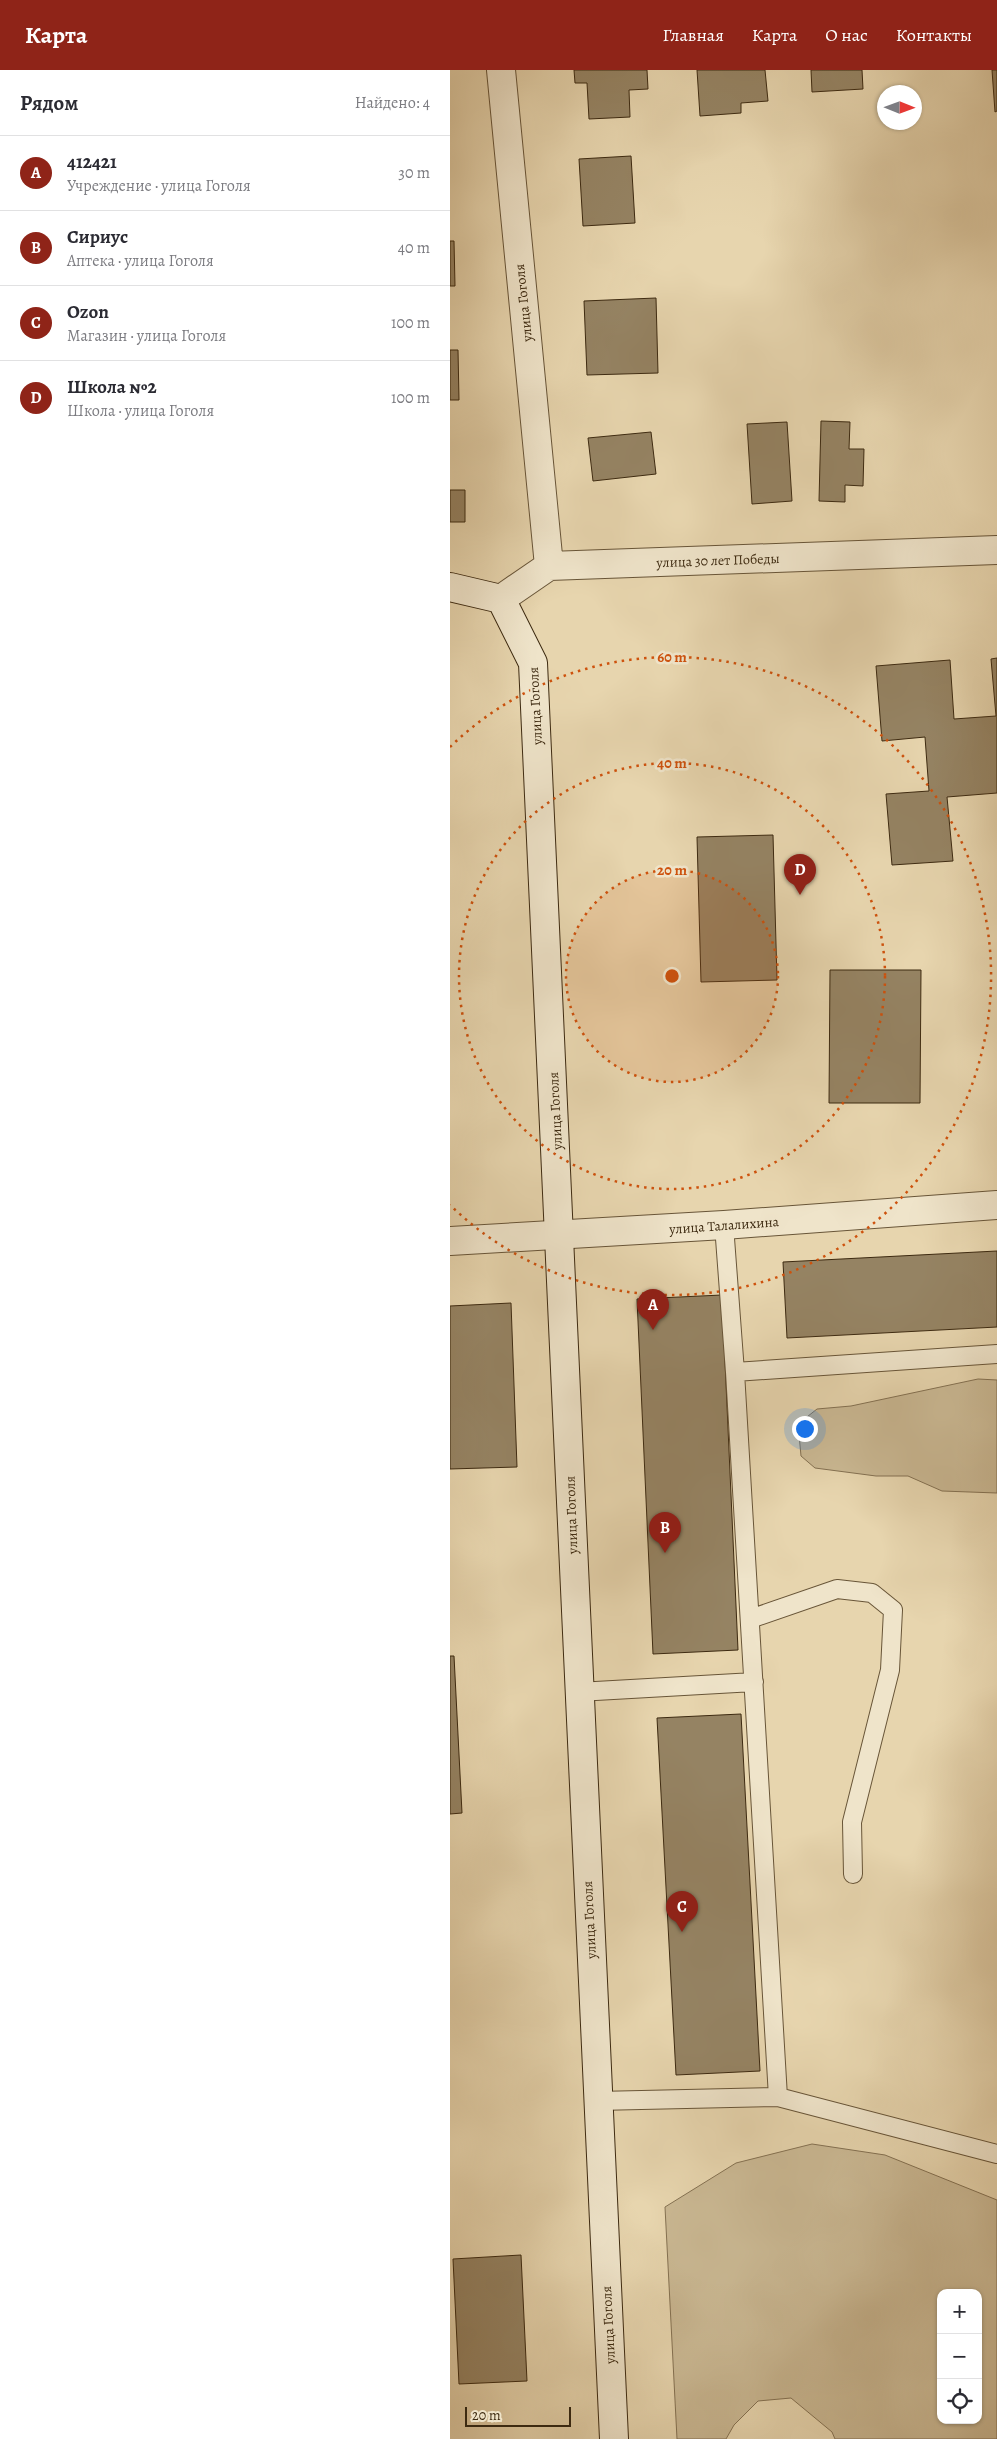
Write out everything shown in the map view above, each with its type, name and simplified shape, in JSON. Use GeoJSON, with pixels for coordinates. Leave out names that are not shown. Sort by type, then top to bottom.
{"type":"FeatureCollection","features":[{"type":"Feature","properties":{"kind":"street","name":"улица Гоголя"},"geometry":{"type":"LineString","coordinates":[[501,70],[549,566]]}},
{"type":"Feature","properties":{"kind":"street","name":"улица 30 лет Победы"},"geometry":{"type":"LineString","coordinates":[[549,566],[997,550]]}},
{"type":"Feature","properties":{"kind":"street"},"geometry":{"type":"LineString","coordinates":[[450,587],[501,600],[549,566]]}},
{"type":"Feature","properties":{"kind":"street","name":"улица Гоголя"},"geometry":{"type":"LineString","coordinates":[[501,600],[533,663],[560,1234],[578,1692],[614,2439]]}},
{"type":"Feature","properties":{"kind":"street","name":"улица Талалихина"},"geometry":{"type":"LineString","coordinates":[[450,1241],[724,1226],[997,1205]]}},
{"type":"Feature","properties":{"kind":"lane"},"geometry":{"type":"LineString","coordinates":[[724,1226],[736,1372],[778,2097]]}},
{"type":"Feature","properties":{"kind":"lane"},"geometry":{"type":"LineString","coordinates":[[736,1372],[997,1354]]}},
{"type":"Feature","properties":{"kind":"lane"},"geometry":{"type":"LineString","coordinates":[[750,1619],[837,1589],[872,1592],[893,1610],[890,1670],[852,1822],[853,1874]]}},
{"type":"Feature","properties":{"kind":"lane"},"geometry":{"type":"LineString","coordinates":[[578,1692],[754,1682]]}},
{"type":"Feature","properties":{"kind":"lane"},"geometry":{"type":"LineString","coordinates":[[597,2101],[778,2097],[997,2154]]}},
{"type":"Feature","properties":{"kind":"shaded area"},"geometry":{"type":"Polygon","coordinates":[[[978,1379],[997,1380],[997,1493],[942,1491],[908,1476],[876,1476],[815,1468],[801,1456],[798,1424],[817,1409],[851,1406],[978,1379]]]}},
{"type":"Feature","properties":{"kind":"shaded area"},"geometry":{"type":"Polygon","coordinates":[[[812,2144],[885,2155],[997,2200],[997,2439],[835,2439],[832,2432],[791,2398],[758,2401],[734,2425],[726,2439],[677,2439],[665,2207],[736,2163],[812,2144]]]}},
{"type":"Feature","properties":{"kind":"building"},"geometry":{"type":"Polygon","coordinates":[[[574,70],[647,70],[648,89],[629,90],[630,117],[589,119],[587,83],[575,83],[574,70]]]}},
{"type":"Feature","properties":{"kind":"building"},"geometry":{"type":"Polygon","coordinates":[[[697,70],[765,70],[768,101],[741,103],[741,113],[700,116],[697,70]]]}},
{"type":"Feature","properties":{"kind":"building"},"geometry":{"type":"Polygon","coordinates":[[[811,70],[862,70],[863,89],[812,92],[811,70]]]}},
{"type":"Feature","properties":{"kind":"building"},"geometry":{"type":"Polygon","coordinates":[[[992,70],[997,70],[997,111],[995,112],[992,70]]]}},
{"type":"Feature","properties":{"kind":"building"},"geometry":{"type":"Polygon","coordinates":[[[631,156],[635,223],[583,226],[579,159],[631,156]]]}},
{"type":"Feature","properties":{"kind":"building"},"geometry":{"type":"Polygon","coordinates":[[[450,241],[454,241],[455,286],[450,286],[450,241]]]}},
{"type":"Feature","properties":{"kind":"building"},"geometry":{"type":"Polygon","coordinates":[[[656,298],[658,373],[587,375],[584,301],[656,298]]]}},
{"type":"Feature","properties":{"kind":"building"},"geometry":{"type":"Polygon","coordinates":[[[450,350],[458,350],[459,400],[450,400],[450,350]]]}},
{"type":"Feature","properties":{"kind":"building"},"geometry":{"type":"Polygon","coordinates":[[[821,421],[850,422],[849,449],[864,449],[863,486],[845,485],[845,502],[819,501],[821,421]]]}},
{"type":"Feature","properties":{"kind":"building"},"geometry":{"type":"Polygon","coordinates":[[[787,422],[792,501],[752,504],[747,424],[787,422]]]}},
{"type":"Feature","properties":{"kind":"building"},"geometry":{"type":"Polygon","coordinates":[[[651,432],[656,474],[593,481],[588,438],[651,432]]]}},
{"type":"Feature","properties":{"kind":"building"},"geometry":{"type":"Polygon","coordinates":[[[450,490],[465,490],[465,522],[450,522],[450,490]]]}},
{"type":"Feature","properties":{"kind":"building"},"geometry":{"type":"Polygon","coordinates":[[[997,658],[997,793],[947,797],[953,861],[892,865],[886,794],[929,791],[925,737],[882,741],[876,666],[950,660],[954,719],[996,716],[991,659],[997,658]]]}},
{"type":"Feature","properties":{"kind":"building"},"geometry":{"type":"Polygon","coordinates":[[[773,835],[777,980],[701,982],[697,837],[773,835]]]}},
{"type":"Feature","properties":{"kind":"building"},"geometry":{"type":"Polygon","coordinates":[[[830,970],[921,970],[920,1103],[829,1103],[830,970]]]}},
{"type":"Feature","properties":{"kind":"building"},"geometry":{"type":"Polygon","coordinates":[[[997,1251],[997,1327],[787,1338],[783,1262],[997,1251]]]}},
{"type":"Feature","properties":{"kind":"building"},"geometry":{"type":"Polygon","coordinates":[[[722,1295],[738,1650],[653,1654],[637,1299],[722,1295]]]}},
{"type":"Feature","properties":{"kind":"building"},"geometry":{"type":"Polygon","coordinates":[[[511,1303],[517,1467],[450,1469],[450,1306],[511,1303]]]}},
{"type":"Feature","properties":{"kind":"building"},"geometry":{"type":"Polygon","coordinates":[[[450,1656],[454,1656],[462,1813],[450,1814],[450,1656]]]}},
{"type":"Feature","properties":{"kind":"building"},"geometry":{"type":"Polygon","coordinates":[[[741,1714],[760,2071],[676,2075],[657,1718],[741,1714]]]}},
{"type":"Feature","properties":{"kind":"building"},"geometry":{"type":"Polygon","coordinates":[[[521,2255],[527,2381],[459,2384],[453,2259],[521,2255]]]}},
{"type":"Feature","properties":{"kind":"place","name":"Школа №2"},"geometry":{"type":"Point","coordinates":[800,895]}},
{"type":"Feature","properties":{"kind":"place","name":"412421"},"geometry":{"type":"Point","coordinates":[653,1330]}},
{"type":"Feature","properties":{"kind":"place","name":"Сириус"},"geometry":{"type":"Point","coordinates":[665,1553]}},
{"type":"Feature","properties":{"kind":"place","name":"Ozon"},"geometry":{"type":"Point","coordinates":[682,1932]}}]}
